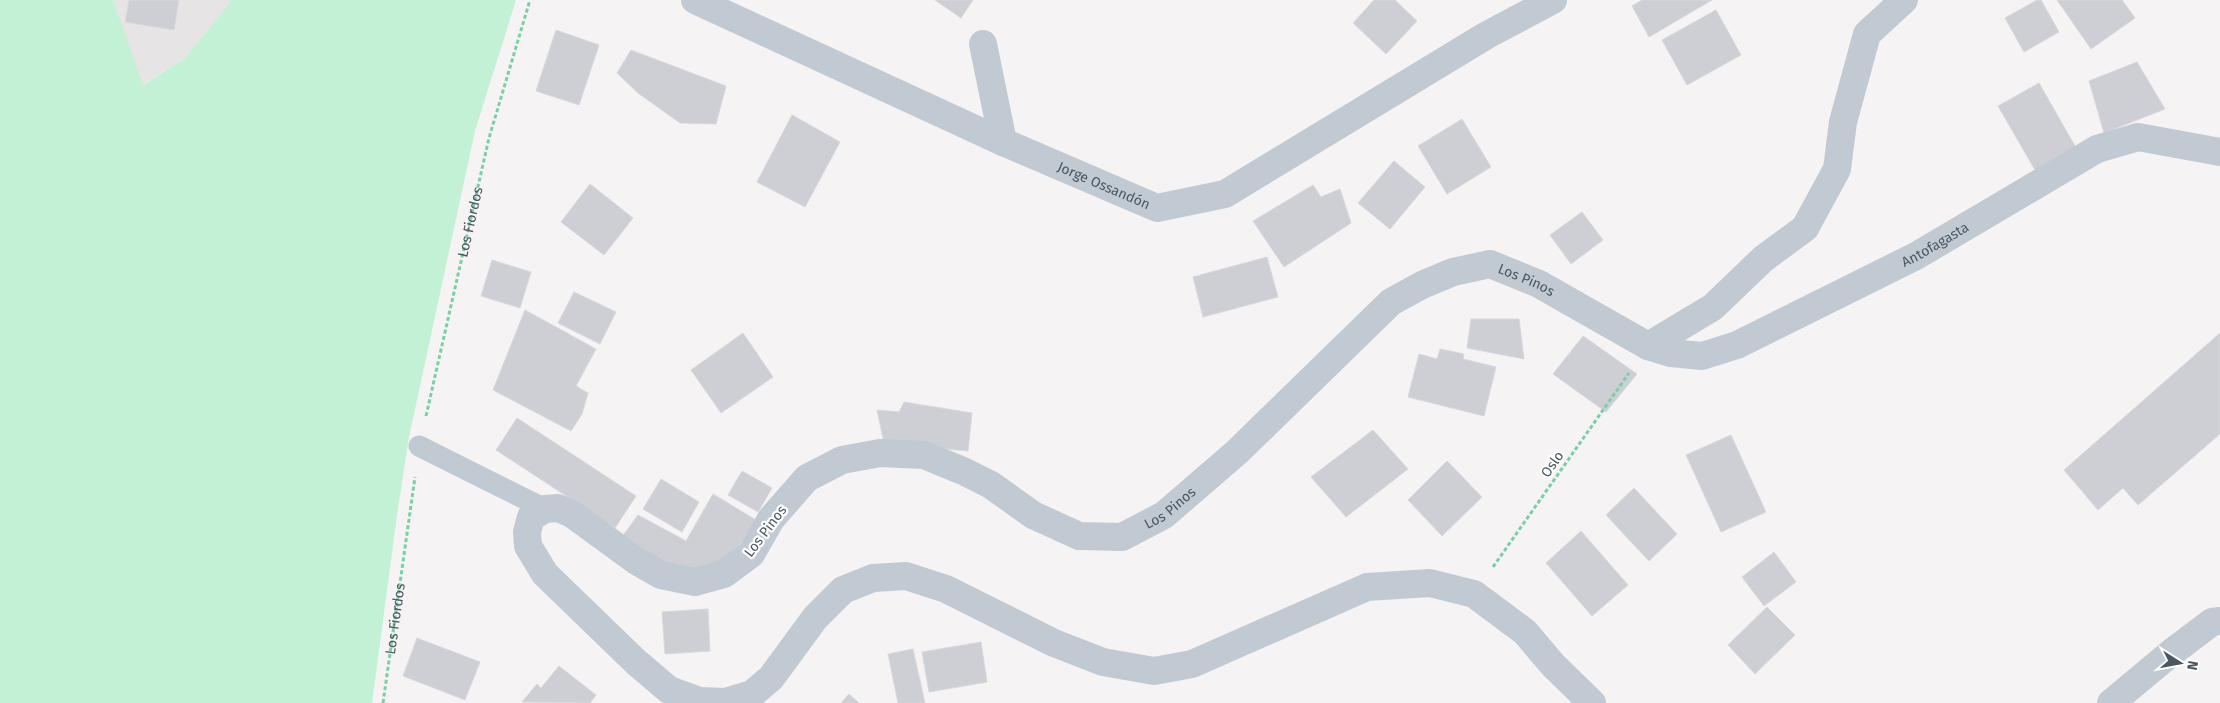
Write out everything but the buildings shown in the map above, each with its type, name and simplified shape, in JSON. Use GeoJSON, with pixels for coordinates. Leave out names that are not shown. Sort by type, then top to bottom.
{"type":"FeatureCollection","features":[{"type":"Feature","properties":{"kind":"street","name":"Jorge Ossandón"},"geometry":{"type":"LineString","coordinates":[[696,0],[1003,142],[1156,208],[1225,194],[1487,35],[1553,0]]}},
{"type":"Feature","properties":{"kind":"street"},"geometry":{"type":"LineString","coordinates":[[1648,346],[1713,307],[1763,259],[1805,228],[1837,170],[1843,122],[1867,34],[1904,0]]}},
{"type":"Feature","properties":{"kind":"street"},"geometry":{"type":"LineString","coordinates":[[983,44],[1003,142]]}},
{"type":"Feature","properties":{"kind":"street","name":"Antofagasta"},"geometry":{"type":"LineString","coordinates":[[1648,346],[1670,353],[1702,356],[1737,345],[1916,256],[2097,149],[2138,137],[2220,152]]}},
{"type":"Feature","properties":{"kind":"street","name":"Los Pinos"},"geometry":{"type":"LineString","coordinates":[[545,510],[558,508],[572,514],[635,560],[661,575],[695,582],[724,574],[751,554],[771,519],[807,478],[842,460],[880,453],[906,454],[924,455],[963,471],[990,485],[1033,515],[1079,536],[1122,537],[1164,515],[1237,452],[1391,302],[1422,285],[1454,272],[1490,264],[1540,284],[1648,346]]}},
{"type":"Feature","properties":{"kind":"street"},"geometry":{"type":"LineString","coordinates":[[419,446],[545,510]]}},
{"type":"Feature","properties":{"kind":"street"},"geometry":{"type":"LineString","coordinates":[[545,510],[531,517],[527,532],[528,546],[545,574],[636,662],[669,690],[699,701],[726,702],[752,694],[771,678],[815,618],[843,590],[873,578],[906,576],[946,589],[1054,643],[1103,662],[1154,671],[1192,664],[1366,587],[1430,583],[1474,594],[1525,632],[1553,665],[1592,703]]}},
{"type":"Feature","properties":{"kind":"street"},"geometry":{"type":"LineString","coordinates":[[2111,703],[2170,653],[2212,622],[2220,621]]}},
{"type":"Feature","properties":{"kind":"path","name":"Los Fiordos"},"geometry":{"type":"LineString","coordinates":[[383,703],[419,446],[490,138],[530,0]]}},
{"type":"Feature","properties":{"kind":"path","name":"Oslo"},"geometry":{"type":"LineString","coordinates":[[1474,594],[1648,346]]}},
{"type":"Feature","properties":{"kind":"shaded area"},"geometry":{"type":"Polygon","coordinates":[[[113,0],[232,0],[185,58],[142,85],[113,0]]]}},
{"type":"Feature","properties":{"kind":"green space"},"geometry":{"type":"Polygon","coordinates":[[[0,0],[113,0],[143,85],[185,58],[232,0],[516,0],[475,131],[409,437],[372,703],[0,703],[0,0]]]}}]}
